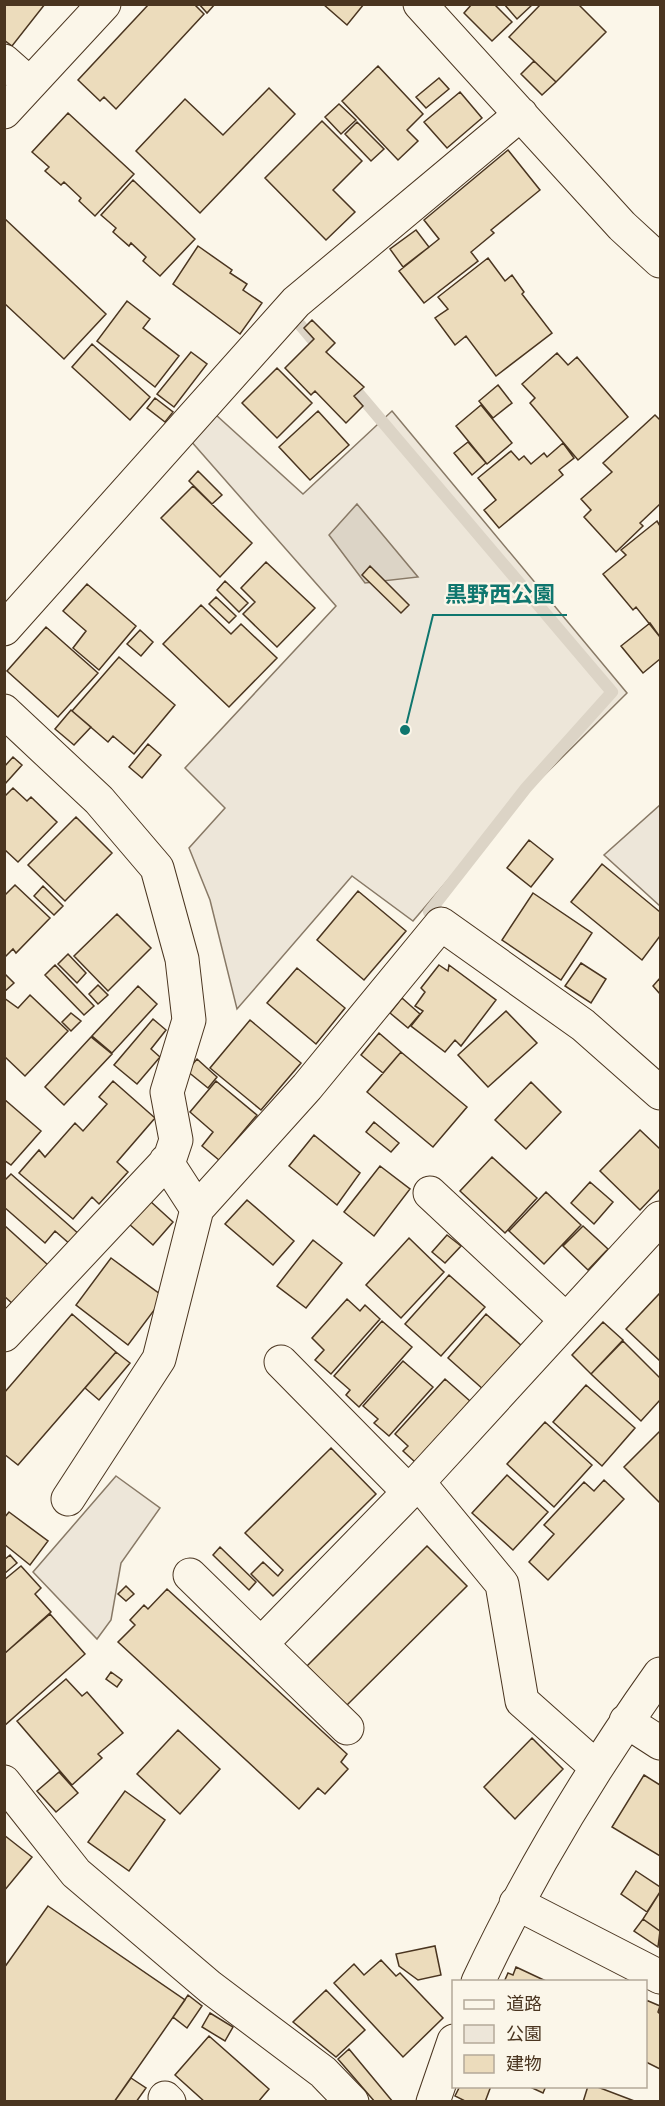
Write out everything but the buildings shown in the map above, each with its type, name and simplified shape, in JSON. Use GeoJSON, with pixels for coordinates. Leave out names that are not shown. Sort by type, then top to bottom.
{"type":"FeatureCollection","features":[{"type":"Feature","properties":{"kind":"street"},"geometry":{"type":"LineString","coordinates":[[4,112],[104,4]]}},
{"type":"Feature","properties":{"kind":"street"},"geometry":{"type":"LineString","coordinates":[[420,4],[622,226],[660,261]]}},
{"type":"Feature","properties":{"kind":"street"},"geometry":{"type":"LineString","coordinates":[[4,62],[30,84]]}},
{"type":"Feature","properties":{"kind":"street"},"geometry":{"type":"LineString","coordinates":[[5,627],[296,302],[521,114]]}},
{"type":"Feature","properties":{"kind":"street"},"geometry":{"type":"LineString","coordinates":[[4,711],[99,800],[157,868],[182,959],[189,1020],[167,1092],[176,1140],[170,1158],[4,1335]]}},
{"type":"Feature","properties":{"kind":"street"},"geometry":{"type":"LineString","coordinates":[[68,1499],[159,1359],[197,1209],[307,1087],[441,924],[583,1024],[660,1094]]}},
{"type":"Feature","properties":{"kind":"street"},"geometry":{"type":"LineString","coordinates":[[166,1161],[197,1209]]}},
{"type":"Feature","properties":{"kind":"street"},"geometry":{"type":"LineString","coordinates":[[430,1193],[566,1319]]}},
{"type":"Feature","properties":{"kind":"street"},"geometry":{"type":"LineString","coordinates":[[261,1644],[414,1487],[660,1218]]}},
{"type":"Feature","properties":{"kind":"street"},"geometry":{"type":"LineString","coordinates":[[281,1362],[414,1487],[502,1584],[522,1701],[595,1766]]}},
{"type":"Feature","properties":{"kind":"street"},"geometry":{"type":"LineString","coordinates":[[190,1575],[347,1728]]}},
{"type":"Feature","properties":{"kind":"street"},"geometry":{"type":"LineString","coordinates":[[479,1980],[516,1903],[595,1766],[660,1674]]}},
{"type":"Feature","properties":{"kind":"street"},"geometry":{"type":"LineString","coordinates":[[626,1721],[660,1743]]}},
{"type":"Feature","properties":{"kind":"street"},"geometry":{"type":"LineString","coordinates":[[6,1786],[76,1873],[210,1987],[323,2072],[352,2102]]}},
{"type":"Feature","properties":{"kind":"street"},"geometry":{"type":"LineString","coordinates":[[516,1903],[660,1977]]}},
{"type":"Feature","properties":{"kind":"street"},"geometry":{"type":"LineString","coordinates":[[433,2102],[452,2044]]}},
{"type":"Feature","properties":{"kind":"green space"},"geometry":{"type":"Polygon","coordinates":[[[392,411],[627,693],[502,817],[413,921],[352,876],[237,1009],[210,900],[189,848],[225,808],[185,768],[336,606],[190,440],[216,415],[303,494],[392,411]]]}},
{"type":"Feature","properties":{"kind":"green space"},"geometry":{"type":"Polygon","coordinates":[[[660,805],[660,906],[604,855],[660,805]]]}},
{"type":"Feature","properties":{"kind":"green space"},"geometry":{"type":"Polygon","coordinates":[[[116,1476],[160,1508],[121,1563],[111,1620],[97,1639],[33,1572],[116,1476]]]}},
{"type":"Feature","properties":{"kind":"shaded area"},"geometry":{"type":"Polygon","coordinates":[[[357,504],[418,577],[365,583],[329,535],[357,504]]]}},
{"type":"Feature","properties":{"kind":"waterway"},"geometry":{"type":"LineString","coordinates":[[296,320],[322,351]]}},
{"type":"Feature","properties":{"kind":"waterway"},"geometry":{"type":"LineString","coordinates":[[347,380],[612,692],[526,788],[429,912]]}},
{"type":"Feature","properties":{"kind":"place","name":"黒野西公園"},"geometry":{"type":"Point","coordinates":[405,730]}}]}
